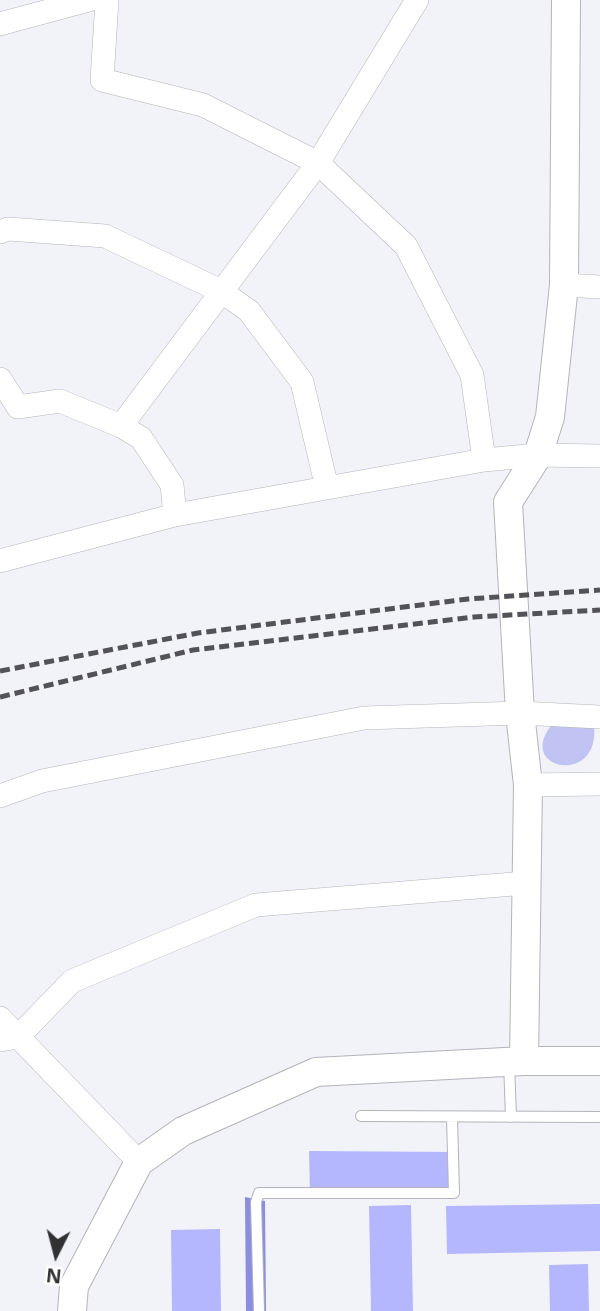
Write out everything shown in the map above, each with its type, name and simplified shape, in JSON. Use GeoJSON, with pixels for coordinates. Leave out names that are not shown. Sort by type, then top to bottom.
{"type":"FeatureCollection","features":[{"type":"Feature","properties":{"kind":"street"},"geometry":{"type":"LineString","coordinates":[[0,24],[89,0]]}},
{"type":"Feature","properties":{"kind":"street"},"geometry":{"type":"LineString","coordinates":[[107,0],[102,80],[203,105],[317,163],[406,246],[472,375],[484,460]]}},
{"type":"Feature","properties":{"kind":"street"},"geometry":{"type":"LineString","coordinates":[[121,426],[317,163],[417,0]]}},
{"type":"Feature","properties":{"kind":"street"},"geometry":{"type":"LineString","coordinates":[[517,1062],[528,785],[520,713],[508,502],[538,455],[550,417],[564,285],[566,0]]}},
{"type":"Feature","properties":{"kind":"street"},"geometry":{"type":"LineString","coordinates":[[0,232],[8,229],[105,236],[222,291],[249,311],[302,382],[327,488]]}},
{"type":"Feature","properties":{"kind":"street"},"geometry":{"type":"LineString","coordinates":[[564,285],[600,287]]}},
{"type":"Feature","properties":{"kind":"street"},"geometry":{"type":"LineString","coordinates":[[0,379],[18,407],[60,401],[121,426],[141,438],[172,485],[175,515]]}},
{"type":"Feature","properties":{"kind":"street"},"geometry":{"type":"LineString","coordinates":[[0,561],[175,515],[484,460],[538,455],[600,456]]}},
{"type":"Feature","properties":{"kind":"street"},"geometry":{"type":"LineString","coordinates":[[0,796],[42,781],[364,718],[520,713],[600,717]]}},
{"type":"Feature","properties":{"kind":"street"},"geometry":{"type":"LineString","coordinates":[[528,785],[600,785]]}},
{"type":"Feature","properties":{"kind":"street"},"geometry":{"type":"LineString","coordinates":[[9,1038],[72,981],[256,905],[526,883]]}},
{"type":"Feature","properties":{"kind":"street"},"geometry":{"type":"LineString","coordinates":[[0,1018],[9,1038],[139,1162]]}},
{"type":"Feature","properties":{"kind":"street"},"geometry":{"type":"LineString","coordinates":[[72,1311],[74,1286],[139,1162],[183,1131],[316,1072],[517,1062],[600,1061]]}},
{"type":"Feature","properties":{"kind":"lane"},"geometry":{"type":"LineString","coordinates":[[511,1117],[517,1062]]}},
{"type":"Feature","properties":{"kind":"lane"},"geometry":{"type":"LineString","coordinates":[[361,1116],[600,1117]]}},
{"type":"Feature","properties":{"kind":"lane"},"geometry":{"type":"LineString","coordinates":[[259,1311],[256,1202],[259,1192],[454,1193],[452,1117]]}},
{"type":"Feature","properties":{"kind":"shaded area"},"geometry":{"type":"Polygon","coordinates":[[[556,720],[594,727],[592,746],[584,759],[572,765],[560,765],[549,760],[543,750],[544,737],[556,720]]]}},
{"type":"Feature","properties":{"kind":"water"},"geometry":{"type":"Polygon","coordinates":[[[245,1197],[265,1201],[266,1311],[246,1311],[245,1197]]]}},
{"type":"Feature","properties":{"kind":"building"},"geometry":{"type":"Polygon","coordinates":[[[309,1151],[454,1152],[451,1192],[310,1193],[309,1151]]]}},
{"type":"Feature","properties":{"kind":"building"},"geometry":{"type":"Polygon","coordinates":[[[600,1204],[600,1251],[447,1254],[446,1206],[600,1204]]]}},
{"type":"Feature","properties":{"kind":"building"},"geometry":{"type":"Polygon","coordinates":[[[411,1205],[413,1311],[371,1311],[369,1206],[411,1205]]]}},
{"type":"Feature","properties":{"kind":"building"},"geometry":{"type":"Polygon","coordinates":[[[220,1229],[221,1311],[172,1311],[171,1230],[220,1229]]]}},
{"type":"Feature","properties":{"kind":"building"},"geometry":{"type":"Polygon","coordinates":[[[588,1264],[589,1311],[550,1311],[549,1265],[588,1264]]]}},
{"type":"Feature","properties":{"kind":"railway"},"geometry":{"type":"LineString","coordinates":[[0,671],[198,633],[468,599],[600,590]]}},
{"type":"Feature","properties":{"kind":"railway"},"geometry":{"type":"LineString","coordinates":[[0,697],[193,650],[474,617],[600,610]]}}]}
